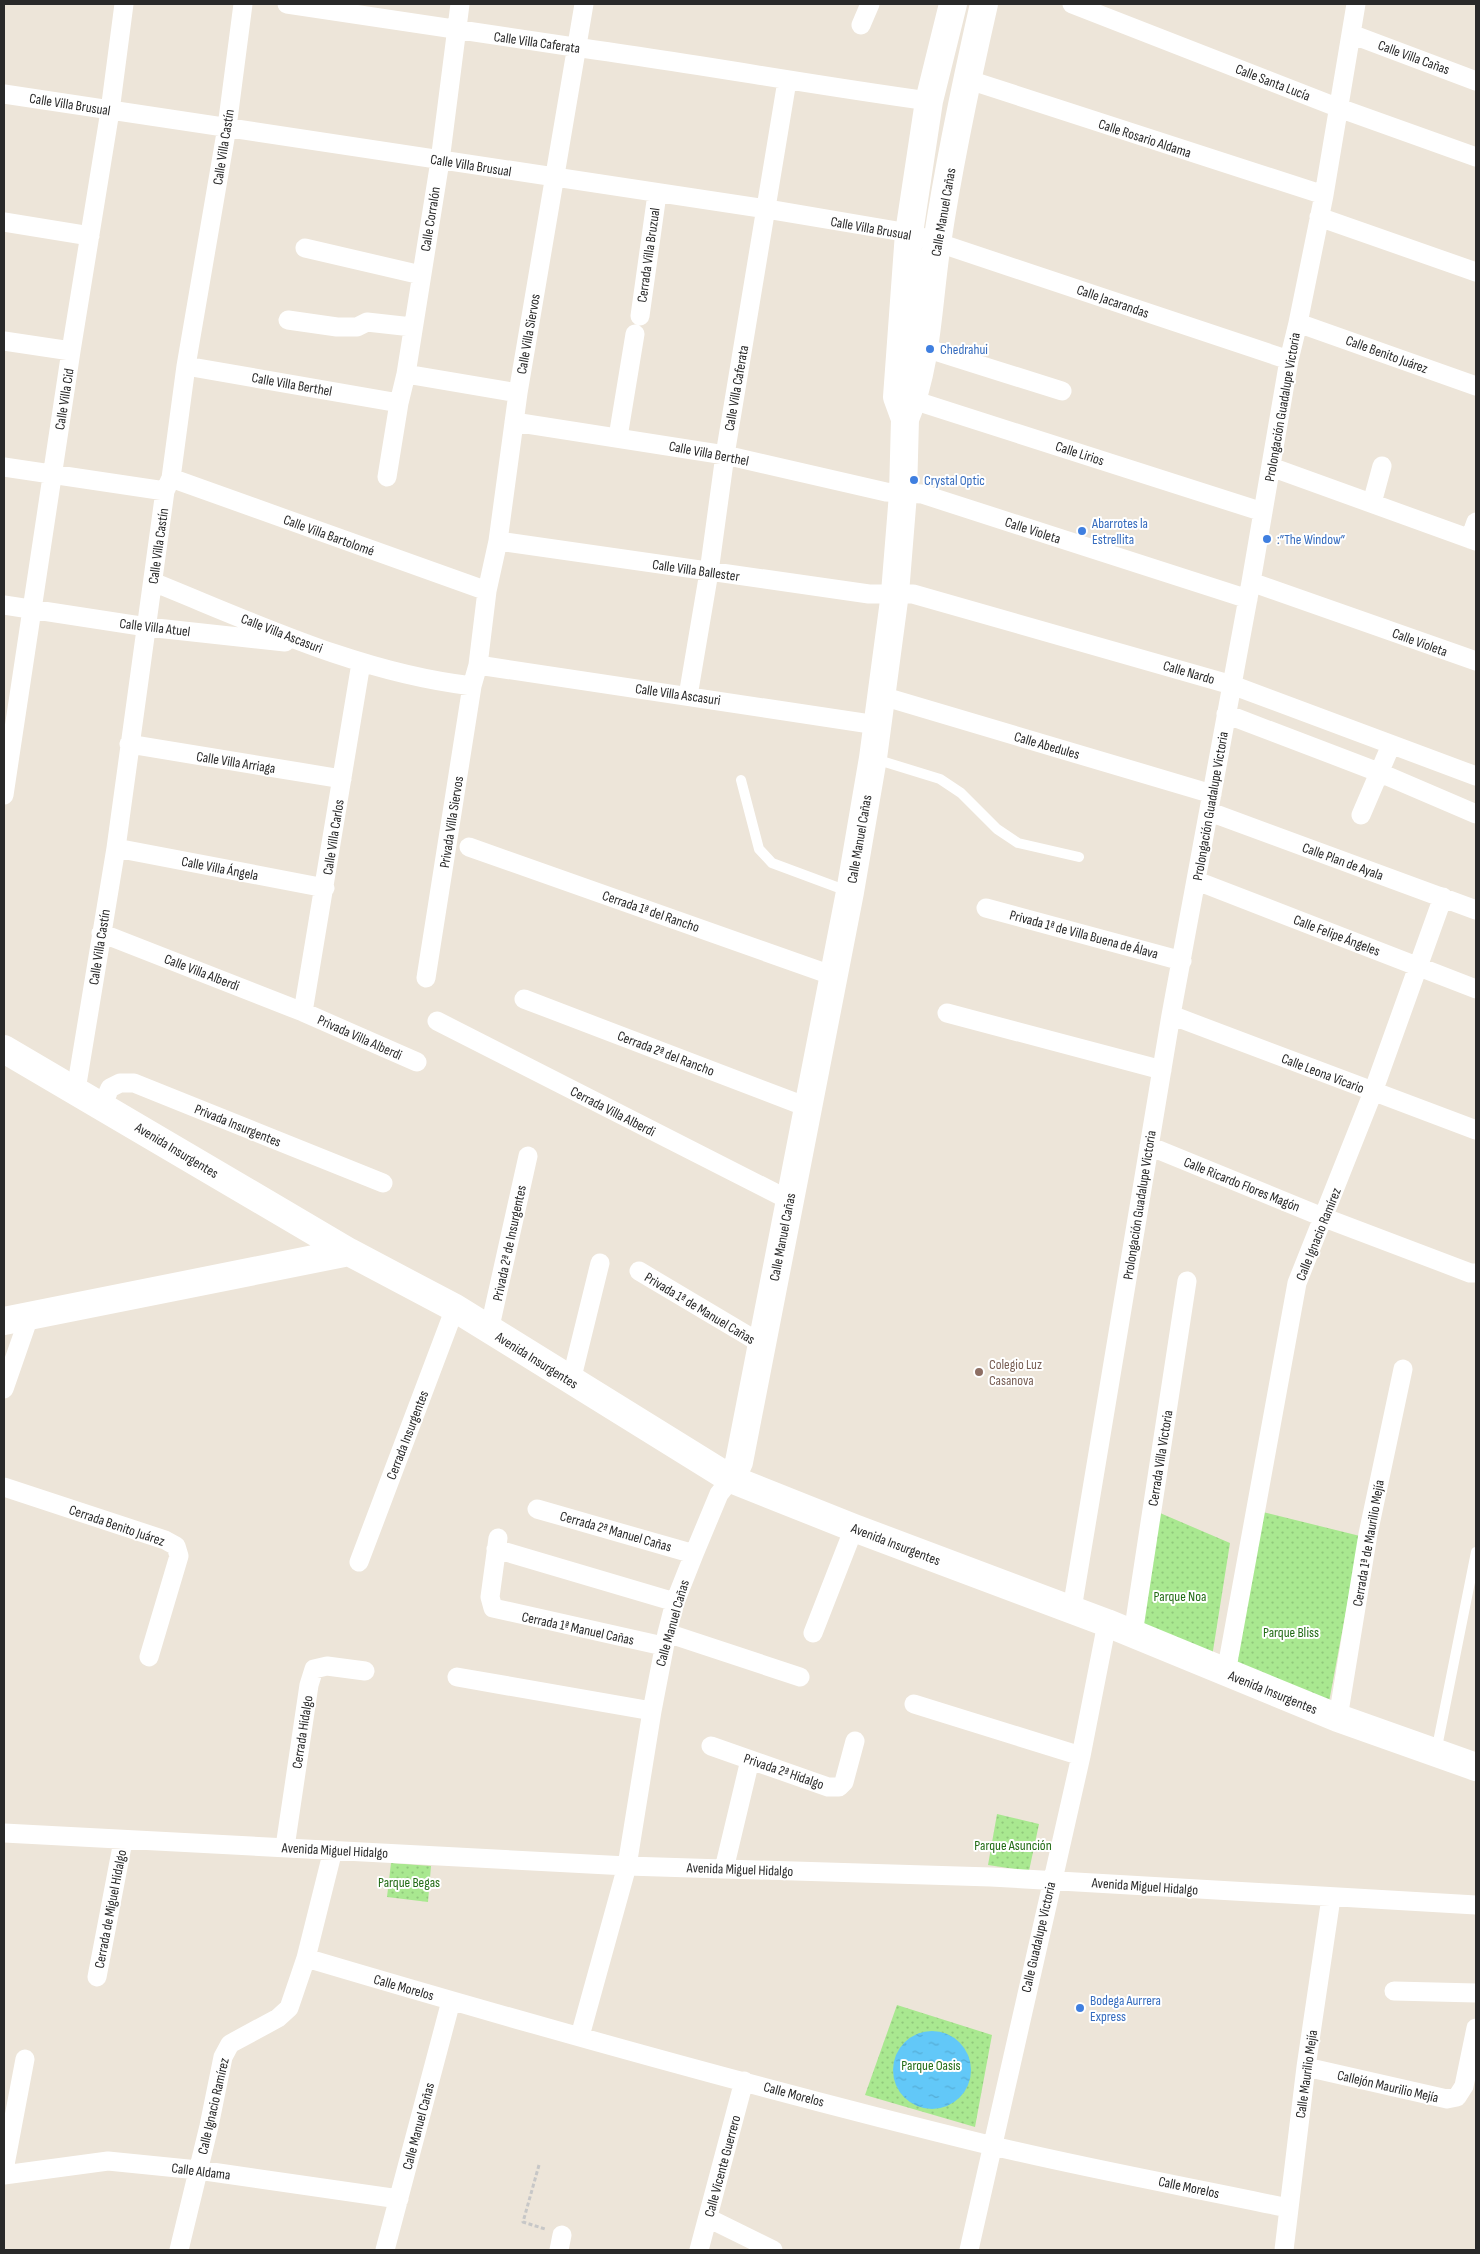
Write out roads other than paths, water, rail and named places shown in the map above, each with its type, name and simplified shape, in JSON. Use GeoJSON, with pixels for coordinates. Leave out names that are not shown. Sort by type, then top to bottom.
{"type":"FeatureCollection","features":[{"type":"Feature","properties":{"kind":"street","name":"Calle Villa Cid"},"geometry":{"type":"LineString","coordinates":[[4,795],[9,731],[31,609],[110,111],[124,4]]}},
{"type":"Feature","properties":{"kind":"street","name":"Calle Villa Castín"},"geometry":{"type":"LineString","coordinates":[[76,1090],[116,848],[129,744],[186,366],[227,127],[243,4]]}},
{"type":"Feature","properties":{"kind":"street","name":"Calle Villa Caferata"},"geometry":{"type":"LineString","coordinates":[[286,4],[929,101]]}},
{"type":"Feature","properties":{"kind":"street","name":"Calle Corralón"},"geometry":{"type":"LineString","coordinates":[[386,477],[398,402],[406,374],[440,161],[460,4]]}},
{"type":"Feature","properties":{"kind":"street","name":"Calle Villa Siervos"},"geometry":{"type":"LineString","coordinates":[[478,665],[487,591],[498,541],[518,393],[584,4]]}},
{"type":"Feature","properties":{"kind":"street"},"geometry":{"type":"LineString","coordinates":[[861,25],[870,4]]}},
{"type":"Feature","properties":{"kind":"street","name":"Calle Manuel Cañas"},"geometry":{"type":"LineString","coordinates":[[580,2036],[628,1866],[652,1711],[665,1639],[675,1602],[720,1494],[731,1479],[739,1462],[850,892],[873,758],[895,593],[903,494],[909,233],[929,101],[953,4]]}},
{"type":"Feature","properties":{"kind":"street","name":"Calle Manuel Cañas"},"geometry":{"type":"LineString","coordinates":[[905,405],[919,378],[937,242],[966,79],[984,4]]}},
{"type":"Feature","properties":{"kind":"street","name":"Calle Santa Lucía"},"geometry":{"type":"LineString","coordinates":[[1072,4],[1339,108],[1476,157]]}},
{"type":"Feature","properties":{"kind":"street","name":"Prolongación Guadalupe Victoria"},"geometry":{"type":"LineString","coordinates":[[1072,1609],[1171,1015],[1250,590],[1289,360],[1324,195],[1356,4]]}},
{"type":"Feature","properties":{"kind":"street","name":"Calle Villa Cañas"},"geometry":{"type":"LineString","coordinates":[[1351,34],[1476,81]]}},
{"type":"Feature","properties":{"kind":"street","name":"Calle Rosario Aldama"},"geometry":{"type":"LineString","coordinates":[[966,79],[1324,195]]}},
{"type":"Feature","properties":{"kind":"street","name":"Calle Villa Caferata"},"geometry":{"type":"LineString","coordinates":[[688,696],[709,572],[725,455],[787,81]]}},
{"type":"Feature","properties":{"kind":"street","name":"Calle Villa Brusual"},"geometry":{"type":"LineString","coordinates":[[4,94],[657,194],[767,209],[909,233],[937,242]]}},
{"type":"Feature","properties":{"kind":"street","name":"Cerrada Villa Bruzual"},"geometry":{"type":"LineString","coordinates":[[640,316],[657,194]]}},
{"type":"Feature","properties":{"kind":"street"},"geometry":{"type":"LineString","coordinates":[[1319,217],[1476,272]]}},
{"type":"Feature","properties":{"kind":"street"},"geometry":{"type":"LineString","coordinates":[[4,222],[90,236]]}},
{"type":"Feature","properties":{"kind":"street","name":"Calle Jacarandas"},"geometry":{"type":"LineString","coordinates":[[937,242],[1289,360]]}},
{"type":"Feature","properties":{"kind":"street"},"geometry":{"type":"LineString","coordinates":[[305,248],[421,275]]}},
{"type":"Feature","properties":{"kind":"street"},"geometry":{"type":"LineString","coordinates":[[288,320],[338,328],[357,327],[367,322],[412,327]]}},
{"type":"Feature","properties":{"kind":"street","name":"Calle Benito Juárez"},"geometry":{"type":"LineString","coordinates":[[1298,323],[1476,386]]}},
{"type":"Feature","properties":{"kind":"street"},"geometry":{"type":"LineString","coordinates":[[618,437],[635,334]]}},
{"type":"Feature","properties":{"kind":"street"},"geometry":{"type":"LineString","coordinates":[[4,341],[71,351]]}},
{"type":"Feature","properties":{"kind":"street"},"geometry":{"type":"LineString","coordinates":[[922,347],[1062,390]]}},
{"type":"Feature","properties":{"kind":"street","name":"Calle Villa Berthel"},"geometry":{"type":"LineString","coordinates":[[186,366],[398,402]]}},
{"type":"Feature","properties":{"kind":"street"},"geometry":{"type":"LineString","coordinates":[[406,374],[518,393]]}},
{"type":"Feature","properties":{"kind":"street","name":"Calle Lirios"},"geometry":{"type":"LineString","coordinates":[[905,405],[1263,512]]}},
{"type":"Feature","properties":{"kind":"street","name":"Calle Villa Berthel"},"geometry":{"type":"LineString","coordinates":[[514,422],[725,455],[886,492],[903,494]]}},
{"type":"Feature","properties":{"kind":"street"},"geometry":{"type":"LineString","coordinates":[[1372,503],[1382,466]]}},
{"type":"Feature","properties":{"kind":"street","name":"Calle Villa Bartolomé"},"geometry":{"type":"LineString","coordinates":[[4,467],[52,475],[168,485],[487,591]]}},
{"type":"Feature","properties":{"kind":"street"},"geometry":{"type":"LineString","coordinates":[[1271,467],[1372,503],[1474,534]]}},
{"type":"Feature","properties":{"kind":"street","name":"Calle Violeta"},"geometry":{"type":"LineString","coordinates":[[903,494],[922,494],[1250,590],[1476,662]]}},
{"type":"Feature","properties":{"kind":"street","name":"Calle Villa Ballester"},"geometry":{"type":"LineString","coordinates":[[498,541],[869,594],[895,593]]}},
{"type":"Feature","properties":{"kind":"street","name":"Calle Villa Ascasuri"},"geometry":{"type":"LineString","coordinates":[[153,582],[308,645],[362,663],[430,681],[472,686]]}},
{"type":"Feature","properties":{"kind":"street","name":"Calle Nardo"},"geometry":{"type":"LineString","coordinates":[[895,593],[913,594],[1232,685],[1476,776]]}},
{"type":"Feature","properties":{"kind":"street","name":"Calle Villa Atuel"},"geometry":{"type":"LineString","coordinates":[[4,605],[147,627],[308,645]]}},
{"type":"Feature","properties":{"kind":"street","name":"Calle Villa Carlos"},"geometry":{"type":"LineString","coordinates":[[303,1012],[362,663]]}},
{"type":"Feature","properties":{"kind":"street","name":"Calle Villa Ascasuri"},"geometry":{"type":"LineString","coordinates":[[478,665],[877,725]]}},
{"type":"Feature","properties":{"kind":"street","name":"Privada Villa Siervos"},"geometry":{"type":"LineString","coordinates":[[426,978],[472,686],[478,665]]}},
{"type":"Feature","properties":{"kind":"street","name":"Calle Abedules"},"geometry":{"type":"LineString","coordinates":[[882,696],[1212,794]]}},
{"type":"Feature","properties":{"kind":"street"},"geometry":{"type":"LineString","coordinates":[[1226,714],[1378,772],[1476,814]]}},
{"type":"Feature","properties":{"kind":"street","name":"Calle Villa Arriaga"},"geometry":{"type":"LineString","coordinates":[[129,744],[342,779]]}},
{"type":"Feature","properties":{"kind":"street"},"geometry":{"type":"LineString","coordinates":[[1361,815],[1391,745]]}},
{"type":"Feature","properties":{"kind":"street","name":"Calle Plan de Ayala"},"geometry":{"type":"LineString","coordinates":[[1210,812],[1476,910]]}},
{"type":"Feature","properties":{"kind":"street","name":"Cerrada 1ª del Rancho"},"geometry":{"type":"LineString","coordinates":[[469,847],[834,976]]}},
{"type":"Feature","properties":{"kind":"street","name":"Calle Villa Ángela"},"geometry":{"type":"LineString","coordinates":[[116,848],[325,888]]}},
{"type":"Feature","properties":{"kind":"street","name":"Calle Felipe Ángeles"},"geometry":{"type":"LineString","coordinates":[[1197,881],[1476,989]]}},
{"type":"Feature","properties":{"kind":"street","name":"Calle Ignacio Ramírez"},"geometry":{"type":"LineString","coordinates":[[1226,1673],[1297,1283],[1325,1218],[1373,1092],[1443,897]]}},
{"type":"Feature","properties":{"kind":"street","name":"Privada 1ª de Villa Buena de Álava"},"geometry":{"type":"LineString","coordinates":[[986,908],[1182,961]]}},
{"type":"Feature","properties":{"kind":"street","name":"Calle Villa Alberdi"},"geometry":{"type":"LineString","coordinates":[[101,933],[303,1012]]}},
{"type":"Feature","properties":{"kind":"street","name":"Cerrada 2ª del Rancho"},"geometry":{"type":"LineString","coordinates":[[524,999],[807,1107]]}},
{"type":"Feature","properties":{"kind":"street","name":"Privada Villa Alberdi"},"geometry":{"type":"LineString","coordinates":[[303,1012],[417,1062]]}},
{"type":"Feature","properties":{"kind":"street"},"geometry":{"type":"LineString","coordinates":[[947,1012],[1162,1070]]}},
{"type":"Feature","properties":{"kind":"street","name":"Calle Leona Vicario"},"geometry":{"type":"LineString","coordinates":[[1171,1015],[1476,1130]]}},
{"type":"Feature","properties":{"kind":"street","name":"Cerrada Villa Alberdi"},"geometry":{"type":"LineString","coordinates":[[436,1021],[790,1200]]}},
{"type":"Feature","properties":{"kind":"street","name":"Avenida Insurgentes"},"geometry":{"type":"LineString","coordinates":[[4,1048],[349,1252],[455,1308],[731,1479],[854,1528],[1072,1609],[1338,1718],[1476,1767]]}},
{"type":"Feature","properties":{"kind":"street","name":"Privada Insurgentes"},"geometry":{"type":"LineString","coordinates":[[102,1106],[110,1088],[120,1083],[134,1083],[383,1183]]}},
{"type":"Feature","properties":{"kind":"street","name":"Calle Ricardo Flores Magón"},"geometry":{"type":"LineString","coordinates":[[1149,1146],[1325,1218],[1470,1273],[1476,1273]]}},
{"type":"Feature","properties":{"kind":"street","name":"Privada 2ª de Insurgentes"},"geometry":{"type":"LineString","coordinates":[[490,1331],[528,1156]]}},
{"type":"Feature","properties":{"kind":"street"},"geometry":{"type":"LineString","coordinates":[[4,1389],[16,1319],[349,1252]]}},
{"type":"Feature","properties":{"kind":"street"},"geometry":{"type":"LineString","coordinates":[[571,1381],[600,1262]]}},
{"type":"Feature","properties":{"kind":"street","name":"Privada 1ª de Manuel Cañas"},"geometry":{"type":"LineString","coordinates":[[639,1271],[762,1344]]}},
{"type":"Feature","properties":{"kind":"street","name":"Cerrada Villa Victoria"},"geometry":{"type":"LineString","coordinates":[[1133,1634],[1187,1281]]}},
{"type":"Feature","properties":{"kind":"street","name":"Cerrada Insurgentes"},"geometry":{"type":"LineString","coordinates":[[359,1562],[455,1308]]}},
{"type":"Feature","properties":{"kind":"street","name":"Cerrada 1ª de Maurilio Mejía"},"geometry":{"type":"LineString","coordinates":[[1338,1718],[1368,1534],[1402,1369]]}},
{"type":"Feature","properties":{"kind":"street","name":"Cerrada Benito Juárez"},"geometry":{"type":"LineString","coordinates":[[4,1487],[165,1540],[176,1546],[179,1556],[149,1657]]}},
{"type":"Feature","properties":{"kind":"street","name":"Cerrada 2ª Manuel Cañas"},"geometry":{"type":"LineString","coordinates":[[538,1509],[694,1554]]}},
{"type":"Feature","properties":{"kind":"street"},"geometry":{"type":"LineString","coordinates":[[813,1633],[854,1528]]}},
{"type":"Feature","properties":{"kind":"street","name":"Cerrada 1ª Manuel Cañas"},"geometry":{"type":"LineString","coordinates":[[675,1602],[497,1544],[490,1597],[493,1608],[665,1639],[800,1677]]}},
{"type":"Feature","properties":{"kind":"street","name":"Calle Guadalupe Victoria"},"geometry":{"type":"LineString","coordinates":[[968,2250],[1051,1880],[1081,1756],[1108,1624]]}},
{"type":"Feature","properties":{"kind":"street","name":"Cerrada Hidalgo"},"geometry":{"type":"LineString","coordinates":[[285,1847],[309,1685],[314,1669],[327,1666],[365,1671]]}},
{"type":"Feature","properties":{"kind":"street"},"geometry":{"type":"LineString","coordinates":[[457,1677],[652,1711]]}},
{"type":"Feature","properties":{"kind":"street"},"geometry":{"type":"LineString","coordinates":[[914,1704],[1081,1756]]}},
{"type":"Feature","properties":{"kind":"street","name":"Privada 2ª Hidalgo"},"geometry":{"type":"LineString","coordinates":[[711,1746],[828,1787],[840,1788],[844,1782],[855,1741]]}},
{"type":"Feature","properties":{"kind":"street"},"geometry":{"type":"LineString","coordinates":[[724,1869],[750,1760]]}},
{"type":"Feature","properties":{"kind":"street","name":"Avenida Miguel Hidalgo"},"geometry":{"type":"LineString","coordinates":[[4,1834],[628,1866],[1051,1880],[1331,1898],[1476,1905]]}},
{"type":"Feature","properties":{"kind":"street","name":"Cerrada de Miguel Hidalgo"},"geometry":{"type":"LineString","coordinates":[[96,1977],[123,1841]]}},
{"type":"Feature","properties":{"kind":"street","name":"Calle Ignacio Ramírez"},"geometry":{"type":"LineString","coordinates":[[179,2250],[223,2058],[230,2044],[278,2018],[289,2008],[306,1958],[333,1850]]}},
{"type":"Feature","properties":{"kind":"street","name":"Calle Maurilio Mejía"},"geometry":{"type":"LineString","coordinates":[[1284,2250],[1306,2067],[1331,1898]]}},
{"type":"Feature","properties":{"kind":"street","name":"Calle Morelos"},"geometry":{"type":"LineString","coordinates":[[306,1958],[451,2001],[744,2081],[991,2145],[1288,2208]]}},
{"type":"Feature","properties":{"kind":"street"},"geometry":{"type":"LineString","coordinates":[[1394,1991],[1476,1993]]}},
{"type":"Feature","properties":{"kind":"street","name":"Calle Manuel Cañas"},"geometry":{"type":"LineString","coordinates":[[385,2250],[451,2001]]}},
{"type":"Feature","properties":{"kind":"street","name":"Callejón Maurilio Mejía"},"geometry":{"type":"LineString","coordinates":[[1306,2067],[1447,2100],[1457,2097],[1464,2086],[1476,2028]]}},
{"type":"Feature","properties":{"kind":"street"},"geometry":{"type":"LineString","coordinates":[[4,2170],[25,2059]]}},
{"type":"Feature","properties":{"kind":"street","name":"Calle Vicente Guerrero"},"geometry":{"type":"LineString","coordinates":[[699,2250],[744,2081]]}},
{"type":"Feature","properties":{"kind":"street","name":"Calle Aldama"},"geometry":{"type":"LineString","coordinates":[[4,2175],[108,2161],[198,2170],[399,2199]]}},
{"type":"Feature","properties":{"kind":"street"},"geometry":{"type":"LineString","coordinates":[[708,2218],[772,2250]]}},
{"type":"Feature","properties":{"kind":"lane"},"geometry":{"type":"LineString","coordinates":[[873,758],[940,779],[961,793],[997,828],[1018,842],[1079,857]]}},
{"type":"Feature","properties":{"kind":"lane"},"geometry":{"type":"LineString","coordinates":[[741,780],[759,849],[772,863],[850,892]]}},
{"type":"Feature","properties":{"kind":"lane"},"geometry":{"type":"LineString","coordinates":[[1436,1753],[1476,1552]]}},
{"type":"Feature","properties":{"kind":"water"},"geometry":{"type":"Polygon","coordinates":[[[932,2031],[947,2034],[960,2042],[968,2055],[971,2070],[968,2085],[960,2098],[947,2106],[932,2109],[917,2106],[904,2098],[896,2085],[893,2070],[896,2055],[904,2042],[917,2034],[932,2031]]]}},
{"type":"Feature","properties":{"kind":"place","name":"Chedrahui"},"geometry":{"type":"Point","coordinates":[930,349]}},
{"type":"Feature","properties":{"kind":"place","name":"Crystal Optic"},"geometry":{"type":"Point","coordinates":[914,480]}},
{"type":"Feature","properties":{"kind":"place","name":"Abarrotes la Estrellita"},"geometry":{"type":"Point","coordinates":[1082,531]}},
{"type":"Feature","properties":{"kind":"place","name":":”The Window”"},"geometry":{"type":"Point","coordinates":[1267,539]}},
{"type":"Feature","properties":{"kind":"place","name":"Colegio Luz Casanova"},"geometry":{"type":"Point","coordinates":[979,1372]}},
{"type":"Feature","properties":{"kind":"place","name":"Bodega Aurrera Express"},"geometry":{"type":"Point","coordinates":[1080,2008]}},
{"type":"Feature","properties":{"kind":"park label","name":"Parque Noa"},"geometry":{"type":"Point","coordinates":[1180,1596]}},
{"type":"Feature","properties":{"kind":"park label","name":"Parque Bliss"},"geometry":{"type":"Point","coordinates":[1291,1632]}},
{"type":"Feature","properties":{"kind":"park label","name":"Parque Asunción"},"geometry":{"type":"Point","coordinates":[1013,1845]}},
{"type":"Feature","properties":{"kind":"park label","name":"Parque Begas"},"geometry":{"type":"Point","coordinates":[409,1882]}},
{"type":"Feature","properties":{"kind":"park label","name":"Parque Oasis"},"geometry":{"type":"Point","coordinates":[931,2065]}}]}
